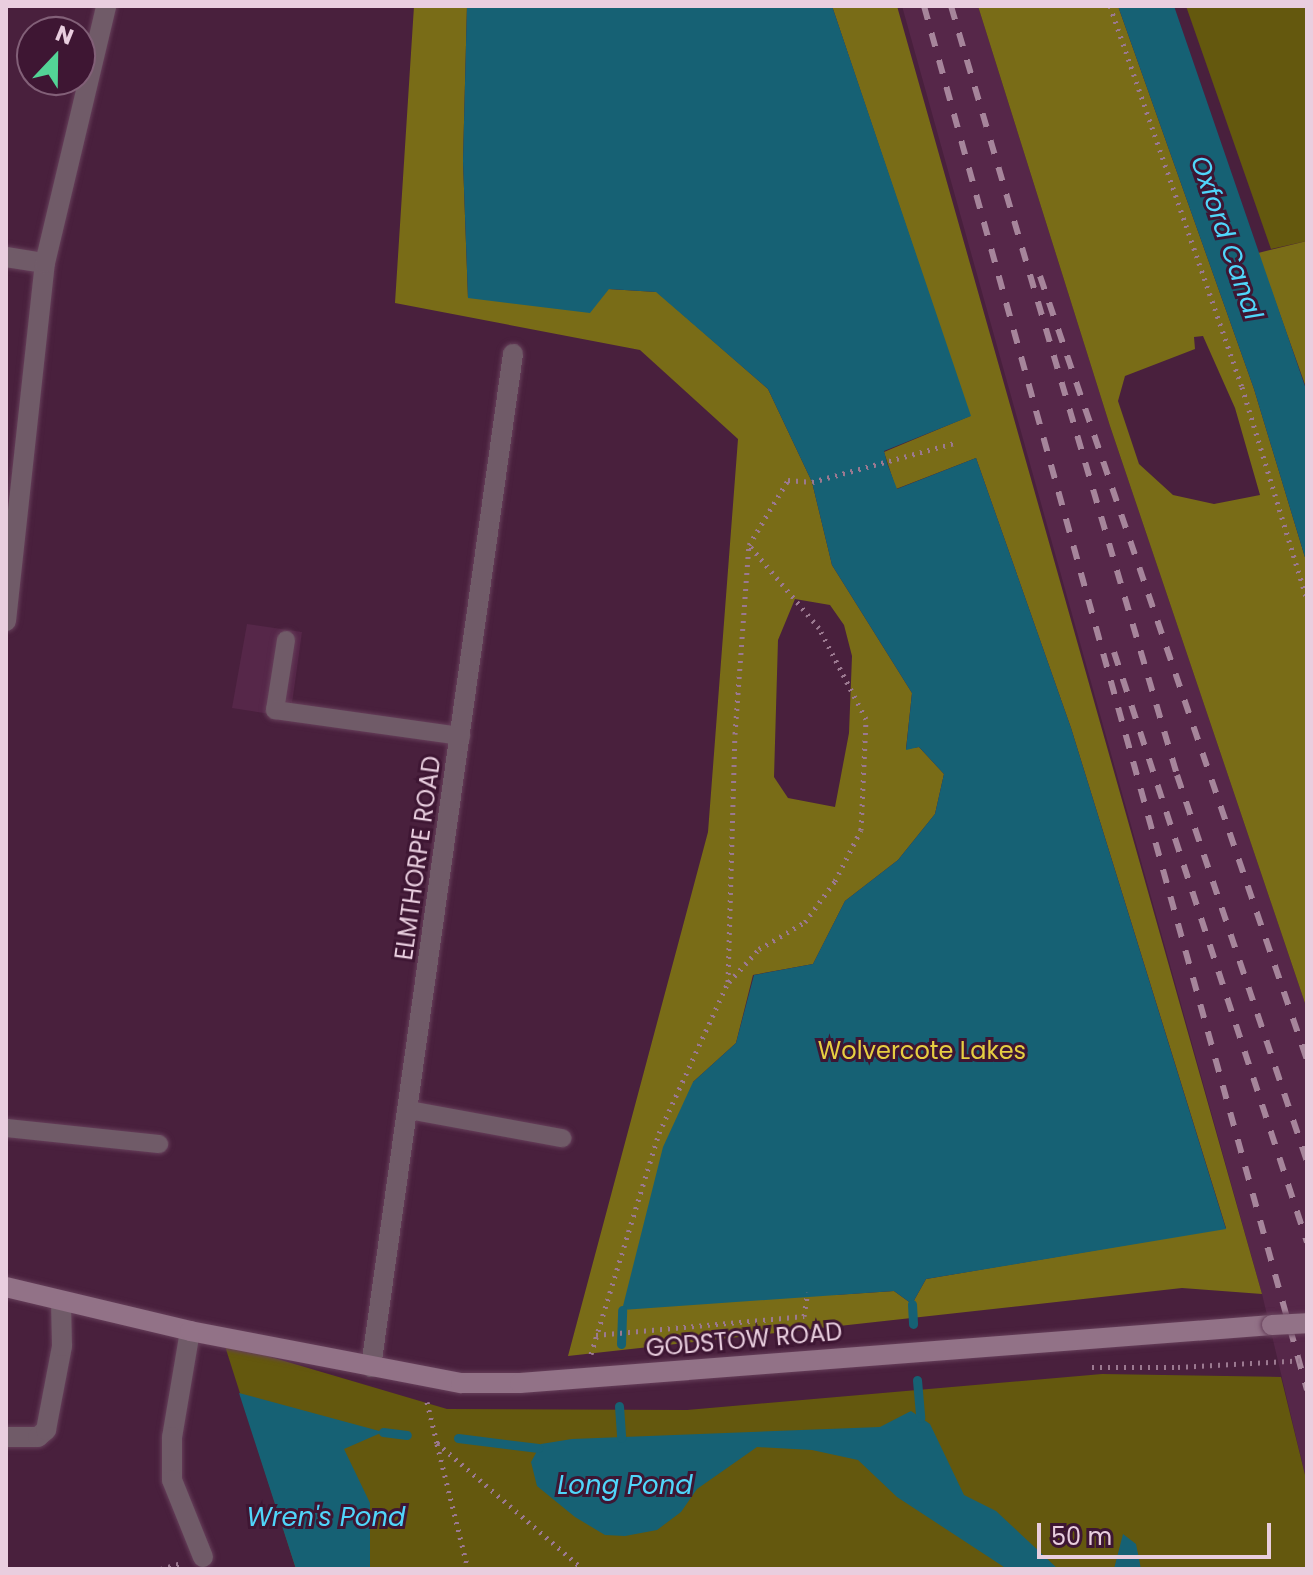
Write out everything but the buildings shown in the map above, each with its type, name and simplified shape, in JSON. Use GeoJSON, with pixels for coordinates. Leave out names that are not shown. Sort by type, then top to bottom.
{"type":"FeatureCollection","features":[{"type":"Feature","properties":{"kind":"street"},"geometry":{"type":"LineString","coordinates":[[6,621],[45,263],[106,6]]}},
{"type":"Feature","properties":{"kind":"street"},"geometry":{"type":"LineString","coordinates":[[6,257],[45,263]]}},
{"type":"Feature","properties":{"kind":"street","name":"ELMTHORPE ROAD"},"geometry":{"type":"LineString","coordinates":[[371,1367],[513,354]]}},
{"type":"Feature","properties":{"kind":"street","name":"GODSTOW ROAD"},"geometry":{"type":"LineString","coordinates":[[6,1287],[190,1331],[461,1383],[583,1379],[1307,1323]]}},
{"type":"Feature","properties":{"kind":"street"},"geometry":{"type":"LineString","coordinates":[[6,1437],[38,1437],[46,1430],[62,1346],[61,1301]]}},
{"type":"Feature","properties":{"kind":"street"},"geometry":{"type":"LineString","coordinates":[[190,1331],[172,1437],[172,1480],[203,1557]]}},
{"type":"Feature","properties":{"kind":"lane"},"geometry":{"type":"LineString","coordinates":[[286,640],[275,710],[461,736]]}},
{"type":"Feature","properties":{"kind":"lane"},"geometry":{"type":"LineString","coordinates":[[409,1110],[562,1138]]}},
{"type":"Feature","properties":{"kind":"lane"},"geometry":{"type":"LineString","coordinates":[[6,1128],[159,1144]]}},
{"type":"Feature","properties":{"kind":"path"},"geometry":{"type":"LineString","coordinates":[[1110,6],[1242,387],[1307,600]]}},
{"type":"Feature","properties":{"kind":"path"},"geometry":{"type":"LineString","coordinates":[[728,982],[735,734],[749,545],[788,480],[812,482],[958,442]]}},
{"type":"Feature","properties":{"kind":"path"},"geometry":{"type":"LineString","coordinates":[[583,1379],[659,1133],[728,982],[759,949],[805,922],[835,881],[861,830],[866,719],[819,628],[749,545]]}},
{"type":"Feature","properties":{"kind":"path"},"geometry":{"type":"LineString","coordinates":[[596,1335],[804,1316],[808,1292]]}},
{"type":"Feature","properties":{"kind":"path"},"geometry":{"type":"LineString","coordinates":[[1178,1367],[1307,1360]]}},
{"type":"Feature","properties":{"kind":"path"},"geometry":{"type":"LineString","coordinates":[[425,1378],[437,1443],[468,1569]]}},
{"type":"Feature","properties":{"kind":"path"},"geometry":{"type":"LineString","coordinates":[[437,1443],[583,1569]]}},
{"type":"Feature","properties":{"kind":"shaded area"},"geometry":{"type":"Polygon","coordinates":[[[414,6],[467,6],[463,161],[468,298],[608,289],[657,292],[768,389],[812,482],[832,565],[912,693],[906,749],[919,747],[944,774],[935,814],[898,860],[845,901],[813,964],[753,975],[736,1043],[693,1082],[834,1295],[894,1291],[912,1304],[926,1279],[1226,1228],[1071,728],[976,458],[896,489],[884,452],[970,416],[832,6],[897,6],[1262,1294],[1182,1288],[568,1356],[708,832],[738,439],[640,350],[395,303],[414,6]],[[795,599],[778,640],[774,777],[788,798],[835,807],[849,733],[852,656],[844,625],[830,605],[795,599]]]}},
{"type":"Feature","properties":{"kind":"shaded area"},"geometry":{"type":"Polygon","coordinates":[[[902,6],[978,6],[1110,426],[1307,1009],[1307,1483],[1262,1294],[902,6]]]}},
{"type":"Feature","properties":{"kind":"shaded area"},"geometry":{"type":"Polygon","coordinates":[[[978,6],[1118,6],[1254,389],[1307,564],[1307,1009],[1110,426],[978,6]],[[1203,336],[1194,337],[1195,349],[1125,376],[1118,401],[1139,464],[1173,495],[1214,504],[1260,495],[1235,408],[1203,336]]]}},
{"type":"Feature","properties":{"kind":"shaded area"},"geometry":{"type":"Polygon","coordinates":[[[1186,6],[1307,6],[1307,241],[1271,249],[1186,6]]]}},
{"type":"Feature","properties":{"kind":"shaded area"},"geometry":{"type":"Polygon","coordinates":[[[1307,241],[1307,390],[1258,253],[1307,241]]]}},
{"type":"Feature","properties":{"kind":"shaded area"},"geometry":{"type":"Polygon","coordinates":[[[247,624],[302,632],[290,717],[232,708],[247,624]]]}},
{"type":"Feature","properties":{"kind":"shaded area"},"geometry":{"type":"Polygon","coordinates":[[[224,1343],[447,1409],[687,1410],[1102,1374],[1281,1377],[1307,1483],[1307,1569],[296,1569],[224,1343]]]}},
{"type":"Feature","properties":{"kind":"water","name":"Wolvercote Lakes"},"geometry":{"type":"Polygon","coordinates":[[[467,6],[832,6],[971,416],[884,451],[887,463],[897,489],[976,458],[1071,728],[1226,1229],[926,1279],[912,1304],[894,1291],[622,1310],[663,1147],[693,1082],[736,1043],[754,975],[813,964],[845,901],[898,860],[935,814],[944,774],[919,747],[906,750],[912,693],[832,565],[812,482],[768,389],[656,292],[609,289],[590,313],[468,298],[463,161],[467,6]]]}},
{"type":"Feature","properties":{"kind":"water","name":"Oxford Canal"},"geometry":{"type":"Polygon","coordinates":[[[1118,6],[1174,6],[1307,392],[1307,564],[1254,389],[1118,6]]]}},
{"type":"Feature","properties":{"kind":"water","name":"Wren's Pond"},"geometry":{"type":"Polygon","coordinates":[[[239,1393],[383,1432],[344,1449],[370,1503],[370,1569],[296,1569],[239,1393]]]}},
{"type":"Feature","properties":{"kind":"water","name":"Long Pond"},"geometry":{"type":"Polygon","coordinates":[[[911,1411],[930,1424],[964,1495],[996,1511],[1058,1569],[1007,1569],[897,1497],[858,1460],[812,1450],[757,1447],[697,1489],[681,1512],[657,1530],[625,1536],[605,1535],[575,1517],[537,1486],[531,1462],[541,1444],[572,1439],[880,1427],[911,1411]]]}},
{"type":"Feature","properties":{"kind":"water"},"geometry":{"type":"Polygon","coordinates":[[[1123,1534],[1136,1544],[1141,1569],[1114,1569],[1123,1534]]]}},
{"type":"Feature","properties":{"kind":"waterway"},"geometry":{"type":"LineString","coordinates":[[912,1304],[913,1324]]}},
{"type":"Feature","properties":{"kind":"waterway"},"geometry":{"type":"LineString","coordinates":[[621,1344],[622,1310]]}},
{"type":"Feature","properties":{"kind":"waterway"},"geometry":{"type":"LineString","coordinates":[[917,1380],[920,1418]]}},
{"type":"Feature","properties":{"kind":"waterway"},"geometry":{"type":"LineString","coordinates":[[619,1406],[621,1438]]}},
{"type":"Feature","properties":{"kind":"waterway"},"geometry":{"type":"LineString","coordinates":[[383,1432],[407,1435]]}},
{"type":"Feature","properties":{"kind":"waterway"},"geometry":{"type":"LineString","coordinates":[[458,1438],[538,1448]]}},
{"type":"Feature","properties":{"kind":"railway"},"geometry":{"type":"LineString","coordinates":[[924,6],[1307,1390]]}},
{"type":"Feature","properties":{"kind":"railway"},"geometry":{"type":"LineString","coordinates":[[951,6],[1177,775],[1307,1161]]}},
{"type":"Feature","properties":{"kind":"railway"},"geometry":{"type":"LineString","coordinates":[[1040,276],[1307,1060]]}},
{"type":"Feature","properties":{"kind":"railway"},"geometry":{"type":"LineString","coordinates":[[1114,652],[1307,1242]]}}]}
